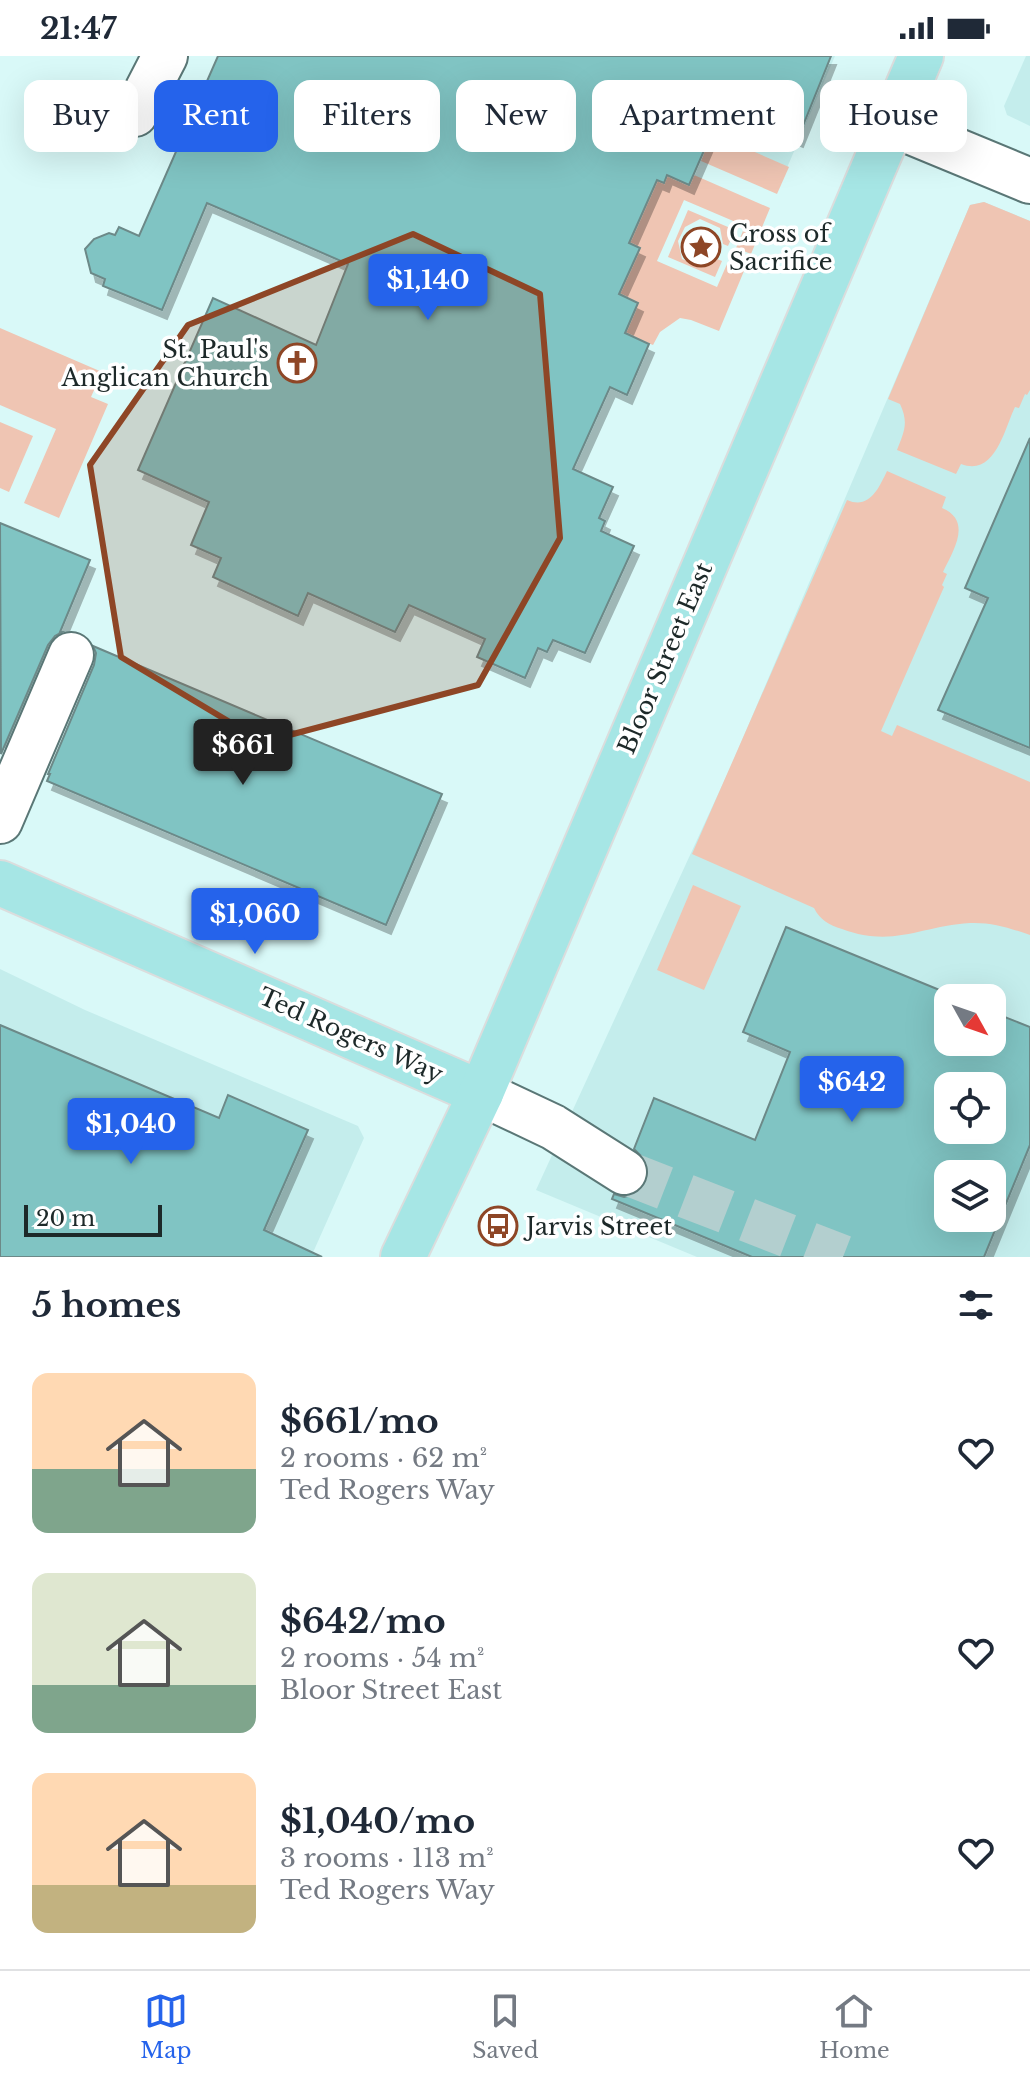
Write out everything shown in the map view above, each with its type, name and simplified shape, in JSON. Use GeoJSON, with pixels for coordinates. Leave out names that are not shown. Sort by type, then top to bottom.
{"type":"FeatureCollection","features":[{"type":"Feature","properties":{"kind":"main road","name":"Bloor Street East"},"geometry":{"type":"LineString","coordinates":[[911,80],[921,56]]}},
{"type":"Feature","properties":{"kind":"main road","name":"Bloor Street East"},"geometry":{"type":"LineString","coordinates":[[403,1257],[481,1093],[880,152]]}},
{"type":"Feature","properties":{"kind":"main road","name":"Ted Rogers Way"},"geometry":{"type":"LineString","coordinates":[[0,883],[481,1093]]}},
{"type":"Feature","properties":{"kind":"street"},"geometry":{"type":"LineString","coordinates":[[138,108],[165,56]]}},
{"type":"Feature","properties":{"kind":"street"},"geometry":{"type":"LineString","coordinates":[[960,152],[1030,181]]}},
{"type":"Feature","properties":{"kind":"street"},"geometry":{"type":"LineString","coordinates":[[0,821],[71,655]]}},
{"type":"Feature","properties":{"kind":"street"},"geometry":{"type":"LineString","coordinates":[[481,1093],[553,1127],[624,1172]]}},
{"type":"Feature","properties":{"kind":"highlighted area"},"geometry":{"type":"Polygon","coordinates":[[[413,234],[540,294],[560,538],[478,685],[263,742],[121,657],[90,465],[188,325],[413,234]]]}},
{"type":"Feature","properties":{"kind":"shaded area"},"geometry":{"type":"Polygon","coordinates":[[[519,56],[835,56],[825,80],[820,80],[820,91],[804,128],[804,80],[592,80],[592,87],[519,56]]]}},
{"type":"Feature","properties":{"kind":"shaded area"},"geometry":{"type":"Polygon","coordinates":[[[1026,56],[1030,56],[1030,126],[1007,115],[1004,106],[1026,56]]]}},
{"type":"Feature","properties":{"kind":"shaded area"},"geometry":{"type":"Polygon","coordinates":[[[704,152],[755,152],[789,167],[777,194],[701,161],[704,152]]]}},
{"type":"Feature","properties":{"kind":"shaded area"},"geometry":{"type":"Polygon","coordinates":[[[744,152],[794,152],[786,170],[744,152]]]}},
{"type":"Feature","properties":{"kind":"shaded area"},"geometry":{"type":"Polygon","coordinates":[[[667,175],[689,185],[694,175],[770,208],[751,254],[736,248],[745,226],[684,200],[657,261],[717,287],[727,264],[744,271],[719,331],[680,318],[660,332],[653,345],[625,333],[619,294],[640,249],[629,243],[657,180],[664,183],[667,175]]]}},
{"type":"Feature","properties":{"kind":"shaded area"},"geometry":{"type":"Polygon","coordinates":[[[984,202],[1030,221],[1030,1257],[697,1257],[536,1190],[731,766],[970,205],[984,202]]]}},
{"type":"Feature","properties":{"kind":"shaded area"},"geometry":{"type":"Polygon","coordinates":[[[984,202],[1030,221],[1030,390],[1019,408],[1015,407],[1002,439],[990,458],[973,466],[961,464],[956,474],[897,450],[905,422],[900,404],[888,399],[970,205],[984,202]]]}},
{"type":"Feature","properties":{"kind":"shaded area"},"geometry":{"type":"Polygon","coordinates":[[[688,210],[735,230],[728,246],[723,244],[720,228],[700,219],[685,227],[678,241],[682,259],[702,267],[717,259],[722,261],[715,277],[668,257],[688,210]]]}},
{"type":"Feature","properties":{"kind":"shaded area"},"geometry":{"type":"Polygon","coordinates":[[[0,328],[102,372],[91,397],[108,404],[59,518],[24,503],[56,429],[0,405],[0,328]]]}},
{"type":"Feature","properties":{"kind":"shaded area"},"geometry":{"type":"Polygon","coordinates":[[[0,422],[33,436],[9,492],[0,488],[0,422]]]}},
{"type":"Feature","properties":{"kind":"shaded area"},"geometry":{"type":"Polygon","coordinates":[[[887,471],[946,497],[942,508],[957,521],[959,528],[943,572],[947,574],[944,587],[881,731],[892,736],[897,725],[1030,782],[1030,935],[978,923],[892,936],[860,934],[833,926],[822,919],[814,908],[692,854],[847,500],[867,500],[877,490],[887,471]]]}},
{"type":"Feature","properties":{"kind":"shaded area"},"geometry":{"type":"Polygon","coordinates":[[[693,885],[741,906],[704,990],[657,970],[693,885]]]}},
{"type":"Feature","properties":{"kind":"shaded area"},"geometry":{"type":"Polygon","coordinates":[[[0,969],[85,1010],[358,1126],[364,1138],[311,1257],[0,1257],[0,969]]]}},
{"type":"Feature","properties":{"kind":"building","name":"St. Paul's Anglican Church"},"geometry":{"type":"Polygon","coordinates":[[[218,56],[831,56],[804,123],[804,80],[592,80],[592,152],[703,152],[689,185],[667,175],[664,183],[657,180],[629,243],[640,248],[619,294],[638,303],[625,333],[649,344],[627,395],[610,387],[573,469],[613,487],[599,518],[605,521],[601,531],[634,546],[585,653],[553,640],[547,652],[538,648],[525,678],[477,657],[485,639],[409,605],[395,632],[308,593],[298,616],[213,577],[221,558],[191,545],[209,502],[138,470],[213,298],[316,345],[348,264],[207,203],[162,310],[103,286],[105,279],[91,273],[85,249],[94,239],[109,233],[115,235],[119,227],[139,236],[176,152],[278,152],[278,80],[207,80],[218,56]]]}},
{"type":"Feature","properties":{"kind":"building"},"geometry":{"type":"Polygon","coordinates":[[[1030,438],[1030,748],[938,710],[988,598],[965,588],[1030,438]]]}},
{"type":"Feature","properties":{"kind":"building"},"geometry":{"type":"Polygon","coordinates":[[[0,523],[90,560],[62,632],[48,645],[1,754],[0,523]]]}},
{"type":"Feature","properties":{"kind":"building"},"geometry":{"type":"Polygon","coordinates":[[[93,646],[442,794],[386,925],[47,781],[94,665],[96,653],[93,646]]]}},
{"type":"Feature","properties":{"kind":"building"},"geometry":{"type":"Polygon","coordinates":[[[786,927],[934,988],[934,1056],[1006,1056],[1006,1018],[1030,1027],[1030,1145],[1006,1203],[1006,1160],[934,1160],[934,1232],[994,1232],[984,1257],[752,1257],[612,1199],[614,1194],[624,1197],[635,1194],[645,1185],[649,1174],[646,1161],[634,1149],[654,1098],[755,1140],[790,1052],[743,1032],[786,927]]]}},
{"type":"Feature","properties":{"kind":"building"},"geometry":{"type":"Polygon","coordinates":[[[0,1025],[219,1118],[228,1095],[308,1130],[264,1230],[322,1257],[0,1257],[0,1025]]]}},
{"type":"Feature","properties":{"kind":"tunnel"},"geometry":{"type":"LineString","coordinates":[[624,1172],[843,1257]]}},
{"type":"Feature","properties":{"kind":"place","name":"Cross of Sacrifice"},"geometry":{"type":"Point","coordinates":[701,247]}},
{"type":"Feature","properties":{"kind":"place","name":"St. Paul's Anglican Church"},"geometry":{"type":"Point","coordinates":[297,363]}},
{"type":"Feature","properties":{"kind":"place","name":"Jarvis Street"},"geometry":{"type":"Point","coordinates":[498,1226]}}]}
